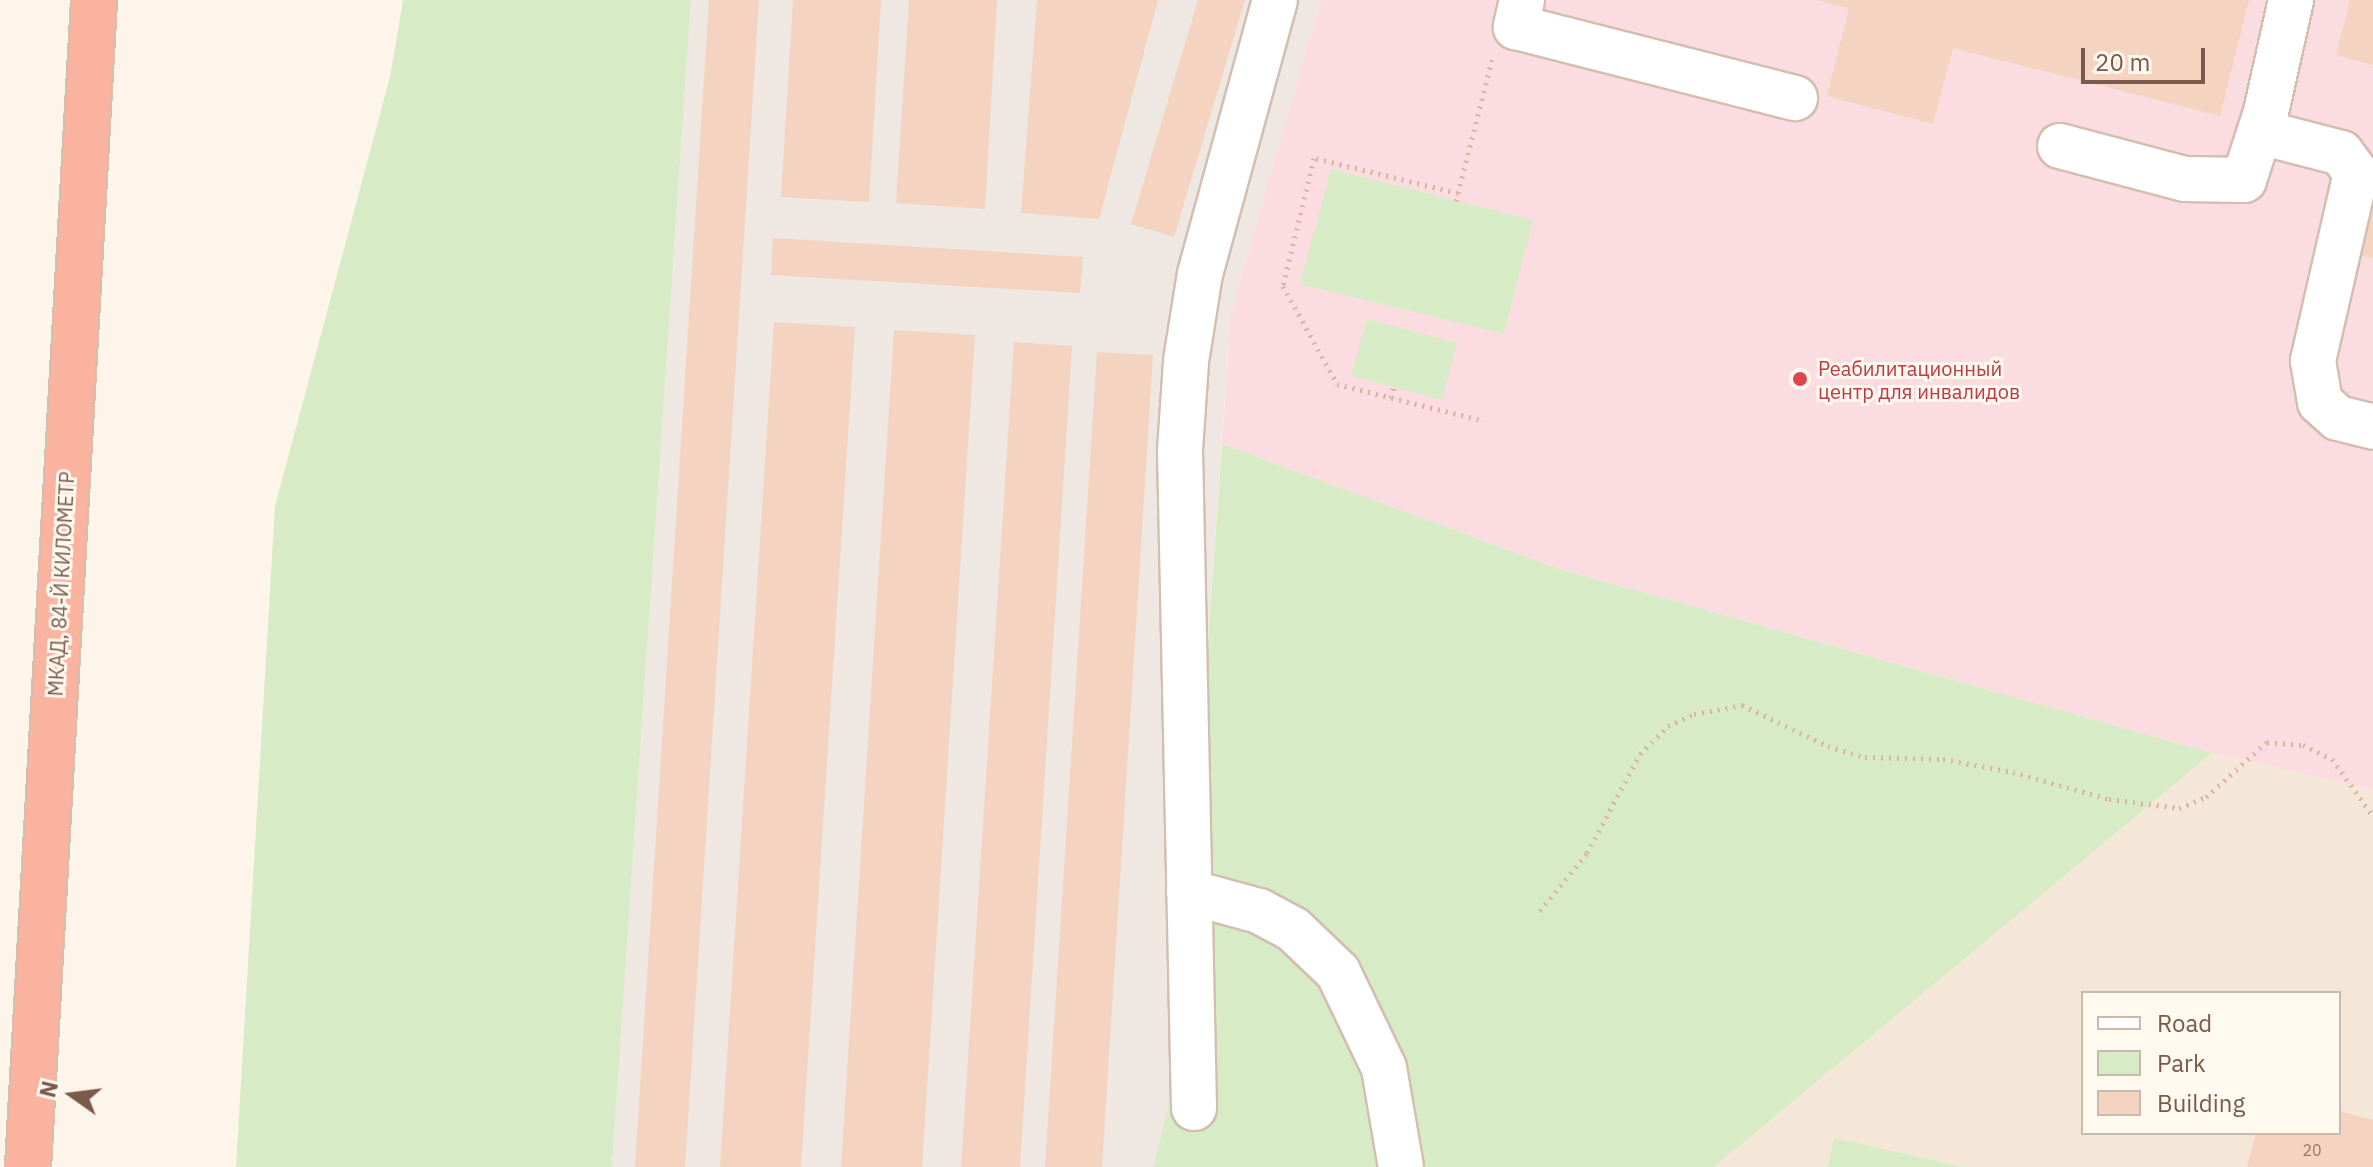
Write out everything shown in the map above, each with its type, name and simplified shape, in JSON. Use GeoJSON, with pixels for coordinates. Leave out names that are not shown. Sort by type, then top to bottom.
{"type":"FeatureCollection","features":[{"type":"Feature","properties":{"kind":"highway","name":"МКАД, 84-Й КИЛОМЕТР"},"geometry":{"type":"LineString","coordinates":[[28,1167],[94,0]]}},
{"type":"Feature","properties":{"kind":"lane"},"geometry":{"type":"LineString","coordinates":[[1194,1108],[1180,450],[1186,361],[1200,274],[1275,0]]}},
{"type":"Feature","properties":{"kind":"lane"},"geometry":{"type":"LineString","coordinates":[[2060,146],[2185,179],[2244,180],[2260,132],[2291,0]]}},
{"type":"Feature","properties":{"kind":"lane"},"geometry":{"type":"LineString","coordinates":[[1519,13],[1795,98]]}},
{"type":"Feature","properties":{"kind":"lane"},"geometry":{"type":"LineString","coordinates":[[2260,132],[2341,153],[2361,153],[2313,361],[2320,402],[2338,418],[2373,427]]}},
{"type":"Feature","properties":{"kind":"lane"},"geometry":{"type":"LineString","coordinates":[[1189,892],[1259,911],[1293,929],[1338,972],[1384,1068],[1401,1167]]}},
{"type":"Feature","properties":{"kind":"path"},"geometry":{"type":"LineString","coordinates":[[1456,201],[1495,50],[1519,13]]}},
{"type":"Feature","properties":{"kind":"path"},"geometry":{"type":"LineString","coordinates":[[1458,193],[1314,158],[1283,286],[1337,384],[1484,421]]}},
{"type":"Feature","properties":{"kind":"path"},"geometry":{"type":"LineString","coordinates":[[1391,398],[1394,387]]}},
{"type":"Feature","properties":{"kind":"path"},"geometry":{"type":"LineString","coordinates":[[1540,911],[1587,853],[1640,754],[1668,726],[1694,714],[1742,705],[1828,746],[1865,757],[1943,759],[2013,772],[2109,799],[2179,808],[2206,797],[2267,742],[2303,745],[2332,759],[2373,816]]}},
{"type":"Feature","properties":{"kind":"shaded area"},"geometry":{"type":"Polygon","coordinates":[[[691,0],[1321,0],[1231,313],[1177,1071],[1153,1167],[612,1167],[691,0]]]}},
{"type":"Feature","properties":{"kind":"shaded area","name":"Реабилитационный центр для инвалидов"},"geometry":{"type":"Polygon","coordinates":[[[1321,0],[2373,0],[2373,790],[2212,753],[1557,568],[1222,444],[1231,313],[1321,0]]]}},
{"type":"Feature","properties":{"kind":"shaded area"},"geometry":{"type":"Polygon","coordinates":[[[2212,753],[2373,790],[2373,1167],[1714,1167],[2212,753]]]}},
{"type":"Feature","properties":{"kind":"green space"},"geometry":{"type":"Polygon","coordinates":[[[403,0],[691,0],[612,1167],[236,1167],[275,506],[390,77],[403,0]]]}},
{"type":"Feature","properties":{"kind":"green space"},"geometry":{"type":"Polygon","coordinates":[[[1331,169],[1533,220],[1504,334],[1300,284],[1331,169]]]}},
{"type":"Feature","properties":{"kind":"green space"},"geometry":{"type":"Polygon","coordinates":[[[1367,319],[1457,343],[1442,400],[1351,376],[1367,319]]]}},
{"type":"Feature","properties":{"kind":"green space"},"geometry":{"type":"Polygon","coordinates":[[[1222,444],[1557,568],[2212,753],[1714,1167],[1153,1167],[1177,1071],[1222,444]]]}},
{"type":"Feature","properties":{"kind":"green space"},"geometry":{"type":"Polygon","coordinates":[[[1834,1138],[1963,1167],[1828,1167],[1834,1138]]]}},
{"type":"Feature","properties":{"kind":"building"},"geometry":{"type":"Polygon","coordinates":[[[709,0],[759,0],[685,1167],[635,1167],[709,0]]]}},
{"type":"Feature","properties":{"kind":"building"},"geometry":{"type":"Polygon","coordinates":[[[793,0],[881,0],[869,202],[781,197],[793,0]]]}},
{"type":"Feature","properties":{"kind":"building"},"geometry":{"type":"Polygon","coordinates":[[[909,0],[997,0],[985,209],[896,203],[909,0]]]}},
{"type":"Feature","properties":{"kind":"building"},"geometry":{"type":"Polygon","coordinates":[[[1037,0],[1158,0],[1099,219],[1021,213],[1037,0]]]}},
{"type":"Feature","properties":{"kind":"building"},"geometry":{"type":"Polygon","coordinates":[[[1198,0],[1245,0],[1174,237],[1131,224],[1198,0]]]}},
{"type":"Feature","properties":{"kind":"building"},"geometry":{"type":"Polygon","coordinates":[[[1818,0],[2249,0],[2220,116],[1953,48],[1933,124],[1827,96],[1849,9],[1818,0]]]}},
{"type":"Feature","properties":{"kind":"building"},"geometry":{"type":"Polygon","coordinates":[[[2350,0],[2373,0],[2373,65],[2336,55],[2350,0]]]}},
{"type":"Feature","properties":{"kind":"building"},"geometry":{"type":"Polygon","coordinates":[[[2373,215],[2373,258],[2362,256],[2373,215]]]}},
{"type":"Feature","properties":{"kind":"building"},"geometry":{"type":"Polygon","coordinates":[[[773,238],[1083,257],[1080,293],[771,275],[773,238]]]}},
{"type":"Feature","properties":{"kind":"building"},"geometry":{"type":"Polygon","coordinates":[[[774,322],[855,327],[801,1167],[720,1167],[774,322]]]}},
{"type":"Feature","properties":{"kind":"building"},"geometry":{"type":"Polygon","coordinates":[[[894,330],[975,335],[922,1167],[841,1167],[894,330]]]}},
{"type":"Feature","properties":{"kind":"building"},"geometry":{"type":"Polygon","coordinates":[[[1014,342],[1072,346],[1020,1167],[961,1167],[1014,342]]]}},
{"type":"Feature","properties":{"kind":"building"},"geometry":{"type":"Polygon","coordinates":[[[1097,352],[1153,355],[1102,1167],[1045,1167],[1097,352]]]}},
{"type":"Feature","properties":{"kind":"building"},"geometry":{"type":"Polygon","coordinates":[[[2341,1112],[2373,1120],[2373,1167],[2247,1167],[2255,1135],[2341,1135],[2341,1112]]]}},
{"type":"Feature","properties":{"kind":"place","name":"Реабилитационный центр для инвалидов"},"geometry":{"type":"Point","coordinates":[1800,379]}}]}
